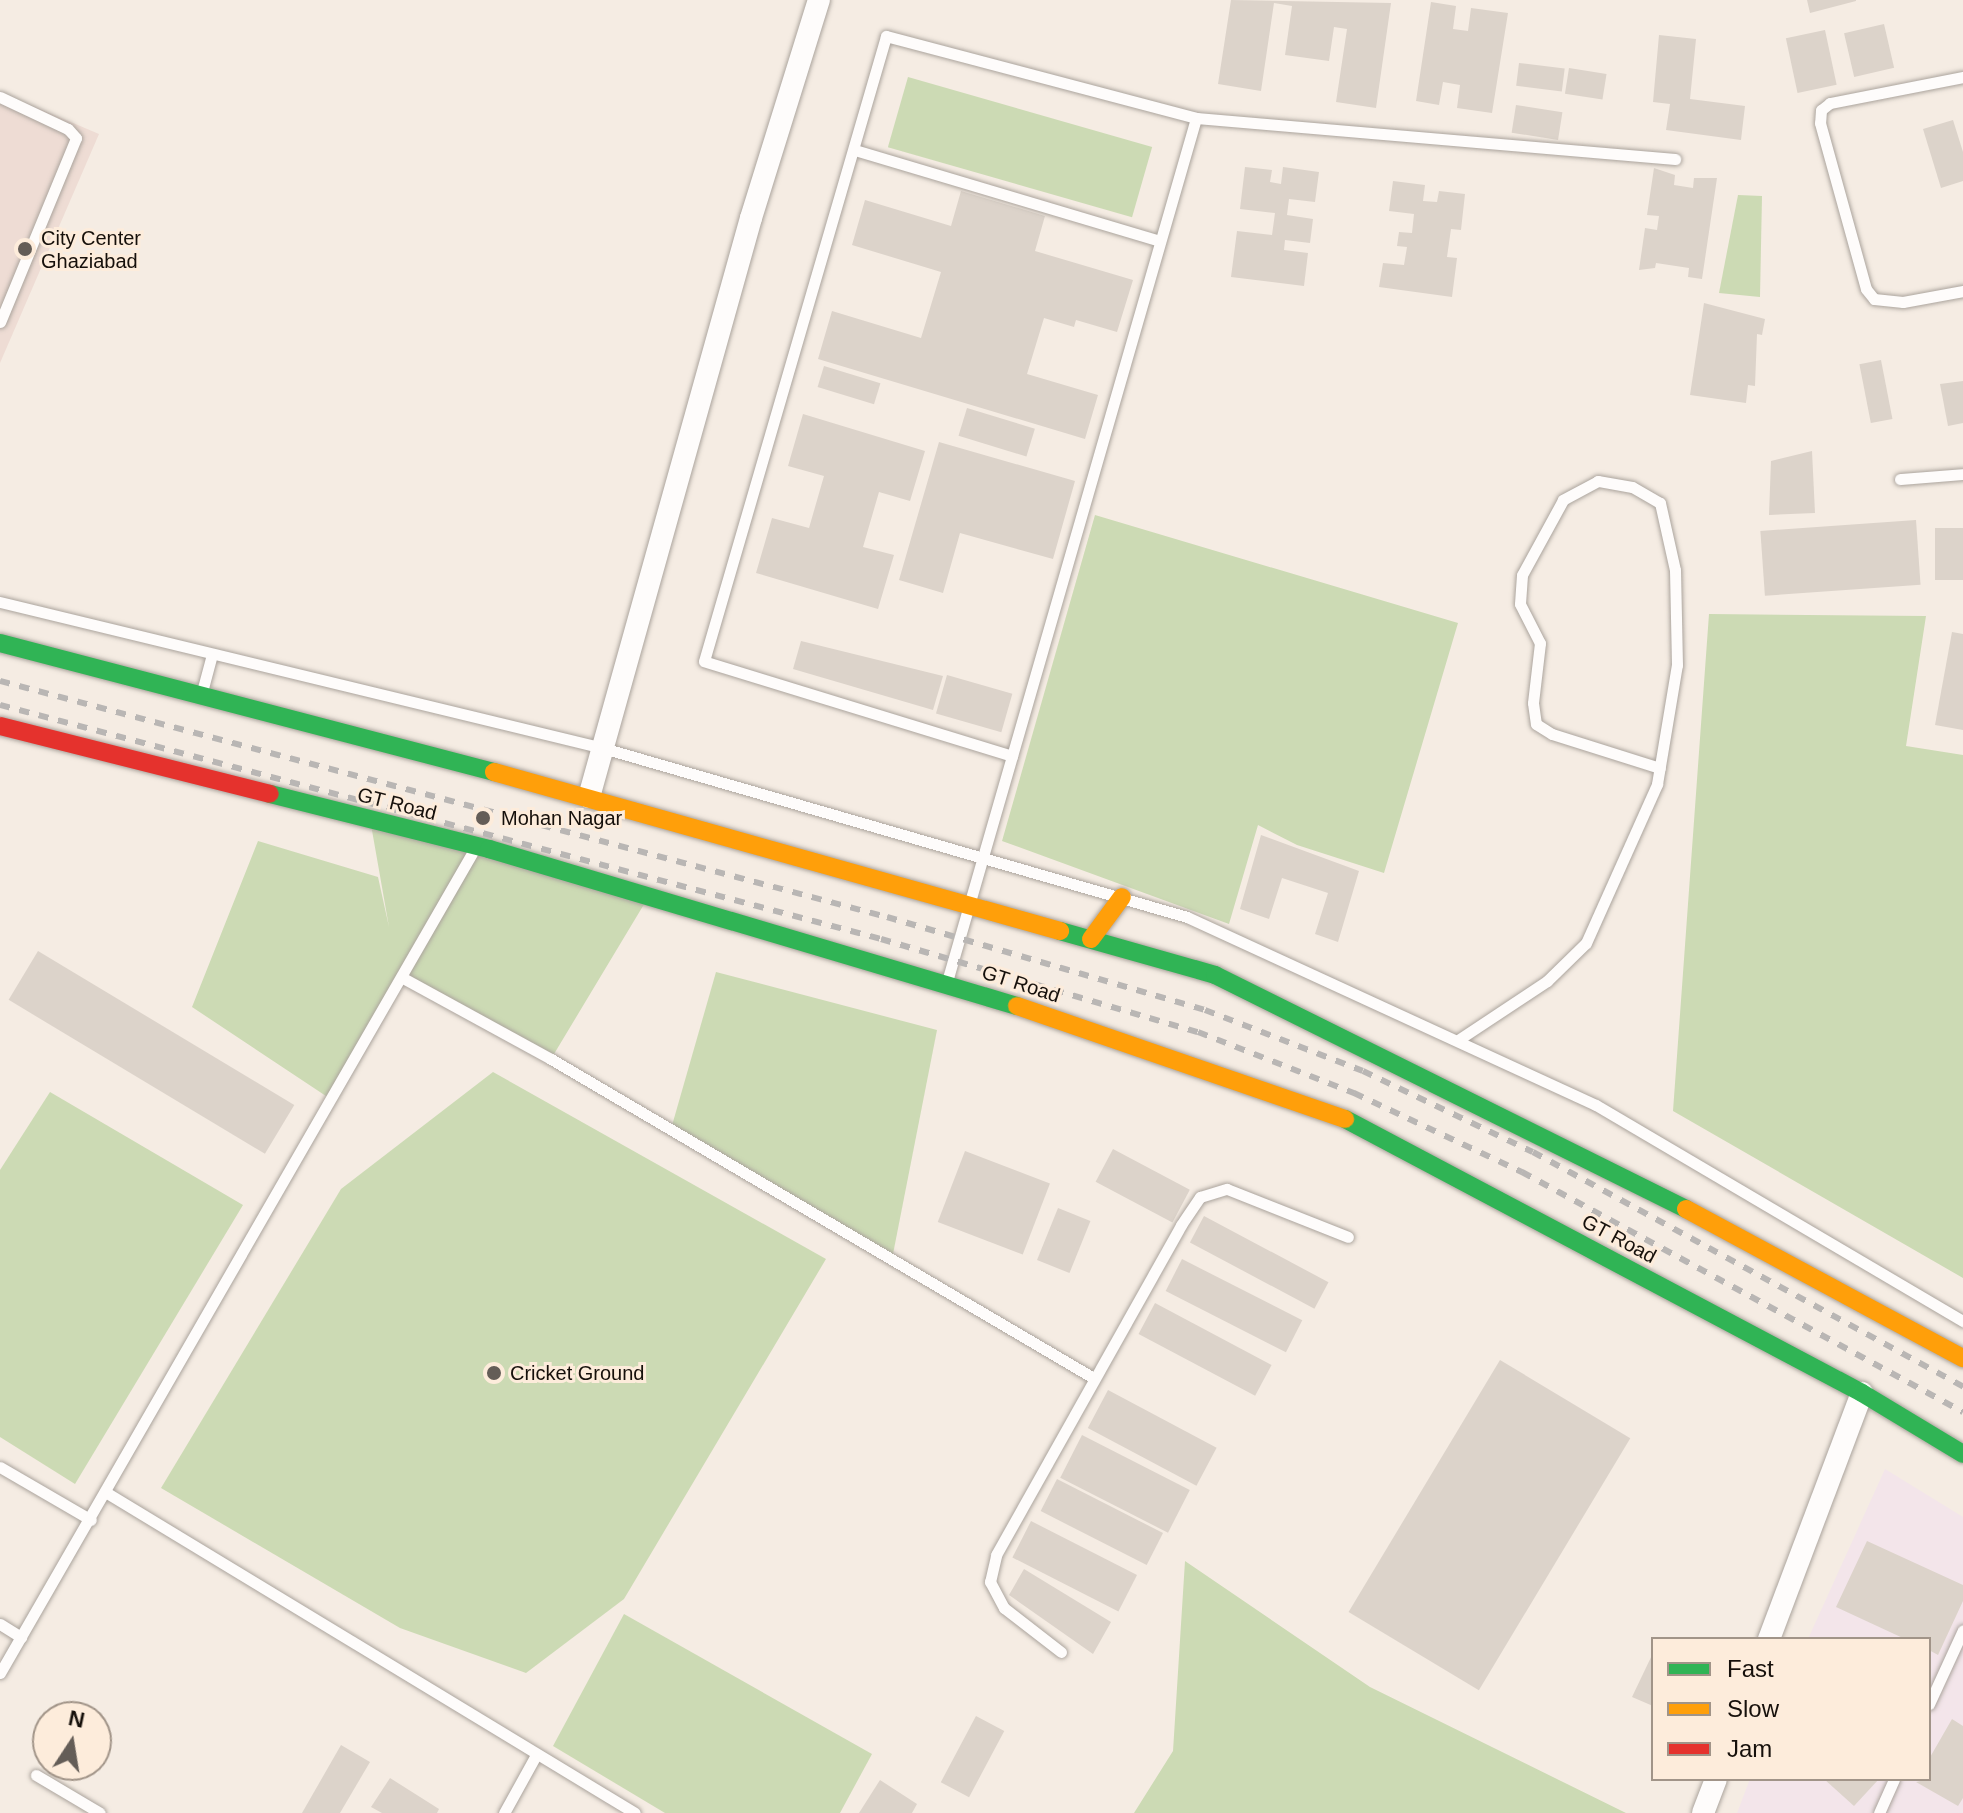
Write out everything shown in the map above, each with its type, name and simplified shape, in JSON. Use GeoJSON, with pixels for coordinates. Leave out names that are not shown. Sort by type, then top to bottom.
{"type":"FeatureCollection","features":[{"type":"Feature","properties":{"kind":"highway"},"geometry":{"type":"LineString","coordinates":[[0,643],[202,693],[589,797],[1215,975],[1377,1051],[1644,1186],[1963,1358]]}},
{"type":"Feature","properties":{"kind":"highway","name":"GT Road"},"geometry":{"type":"LineString","coordinates":[[0,726],[476,846],[947,983],[1197,1064],[1347,1120],[1862,1393],[1963,1454]]}},
{"type":"Feature","properties":{"kind":"highway"},"geometry":{"type":"LineString","coordinates":[[1091,939],[1122,897]]}},
{"type":"Feature","properties":{"kind":"street"},"geometry":{"type":"LineString","coordinates":[[589,797],[746,233],[819,0]]}},
{"type":"Feature","properties":{"kind":"street"},"geometry":{"type":"LineString","coordinates":[[1770,1637],[1862,1393]]}},
{"type":"Feature","properties":{"kind":"street"},"geometry":{"type":"LineString","coordinates":[[1703,1813],[1715,1781]]}},
{"type":"Feature","properties":{"kind":"lane"},"geometry":{"type":"LineString","coordinates":[[1012,756],[704,661],[886,36],[1196,118],[1675,159]]}},
{"type":"Feature","properties":{"kind":"lane"},"geometry":{"type":"LineString","coordinates":[[1963,77],[1830,103],[1821,110],[1820,123],[1866,289],[1874,299],[1903,302],[1963,291]]}},
{"type":"Feature","properties":{"kind":"lane"},"geometry":{"type":"LineString","coordinates":[[0,97],[68,129],[76,138],[0,322]]}},
{"type":"Feature","properties":{"kind":"lane"},"geometry":{"type":"LineString","coordinates":[[947,983],[1196,118]]}},
{"type":"Feature","properties":{"kind":"lane"},"geometry":{"type":"LineString","coordinates":[[855,150],[1160,241]]}},
{"type":"Feature","properties":{"kind":"lane"},"geometry":{"type":"LineString","coordinates":[[1900,479],[1963,474]]}},
{"type":"Feature","properties":{"kind":"lane"},"geometry":{"type":"LineString","coordinates":[[1458,1040],[1547,981],[1586,943],[1609,903],[1660,768],[1677,665],[1675,570],[1660,503],[1632,487],[1598,481],[1563,500],[1522,575],[1520,604],[1540,643],[1533,703],[1536,724],[1552,734],[1660,768]]}},
{"type":"Feature","properties":{"kind":"lane"},"geometry":{"type":"LineString","coordinates":[[0,602],[603,748],[1122,897],[1267,950],[1596,1105],[1963,1321]]}},
{"type":"Feature","properties":{"kind":"lane"},"geometry":{"type":"LineString","coordinates":[[202,693],[212,654]]}},
{"type":"Feature","properties":{"kind":"lane"},"geometry":{"type":"LineString","coordinates":[[0,1673],[107,1493],[476,846]]}},
{"type":"Feature","properties":{"kind":"lane"},"geometry":{"type":"LineString","coordinates":[[403,978],[551,1059],[1092,1377]]}},
{"type":"Feature","properties":{"kind":"lane"},"geometry":{"type":"LineString","coordinates":[[1061,1652],[1004,1608],[990,1582],[996,1555],[1092,1377],[1200,1197],[1227,1189],[1348,1237]]}},
{"type":"Feature","properties":{"kind":"lane"},"geometry":{"type":"LineString","coordinates":[[0,1467],[91,1520]]}},
{"type":"Feature","properties":{"kind":"lane"},"geometry":{"type":"LineString","coordinates":[[107,1493],[635,1813]]}},
{"type":"Feature","properties":{"kind":"lane"},"geometry":{"type":"LineString","coordinates":[[0,1624],[21,1637]]}},
{"type":"Feature","properties":{"kind":"lane"},"geometry":{"type":"LineString","coordinates":[[1931,1700],[1963,1630]]}},
{"type":"Feature","properties":{"kind":"lane"},"geometry":{"type":"LineString","coordinates":[[504,1813],[536,1755]]}},
{"type":"Feature","properties":{"kind":"lane"},"geometry":{"type":"LineString","coordinates":[[46,1781],[100,1813]]}},
{"type":"Feature","properties":{"kind":"lane"},"geometry":{"type":"LineString","coordinates":[[1879,1813],[1893,1781]]}},
{"type":"Feature","properties":{"kind":"shaded area","name":"City Center Ghaziabad"},"geometry":{"type":"Polygon","coordinates":[[[0,92],[99,134],[0,363],[0,92]]]}},
{"type":"Feature","properties":{"kind":"shaded area"},"geometry":{"type":"Polygon","coordinates":[[[1885,1469],[1963,1517],[1963,1813],[1737,1813],[1749,1781],[1931,1781],[1931,1637],[1809,1637],[1885,1469]]]}},
{"type":"Feature","properties":{"kind":"green space"},"geometry":{"type":"Polygon","coordinates":[[[908,77],[1152,147],[1132,217],[888,147],[908,77]]]}},
{"type":"Feature","properties":{"kind":"green space"},"geometry":{"type":"Polygon","coordinates":[[[1738,195],[1762,196],[1760,297],[1719,293],[1738,195]]]}},
{"type":"Feature","properties":{"kind":"green space"},"geometry":{"type":"Polygon","coordinates":[[[1095,515],[1458,623],[1384,873],[1297,845],[1258,825],[1229,924],[1002,841],[1095,515]]]}},
{"type":"Feature","properties":{"kind":"green space"},"geometry":{"type":"Polygon","coordinates":[[[1709,614],[1926,616],[1906,746],[1963,755],[1963,1278],[1673,1111],[1709,614]]]}},
{"type":"Feature","properties":{"kind":"green space"},"geometry":{"type":"Polygon","coordinates":[[[370,819],[649,896],[551,1059],[398,972],[332,1100],[192,1007],[258,841],[378,877],[389,927],[370,819]]]}},
{"type":"Feature","properties":{"kind":"green space"},"geometry":{"type":"Polygon","coordinates":[[[716,972],[937,1030],[893,1254],[671,1129],[716,972]]]}},
{"type":"Feature","properties":{"kind":"green space","name":"Cricket Ground"},"geometry":{"type":"Polygon","coordinates":[[[493,1072],[826,1259],[624,1599],[526,1673],[400,1628],[161,1488],[341,1189],[493,1072]]]}},
{"type":"Feature","properties":{"kind":"green space"},"geometry":{"type":"Polygon","coordinates":[[[50,1092],[243,1205],[75,1484],[0,1437],[0,1170],[50,1092]]]}},
{"type":"Feature","properties":{"kind":"green space"},"geometry":{"type":"Polygon","coordinates":[[[1185,1561],[1370,1687],[1626,1813],[1134,1813],[1173,1751],[1185,1561]]]}},
{"type":"Feature","properties":{"kind":"green space"},"geometry":{"type":"Polygon","coordinates":[[[624,1614],[872,1754],[840,1813],[665,1813],[553,1746],[624,1614]]]}},
{"type":"Feature","properties":{"kind":"building"},"geometry":{"type":"Polygon","coordinates":[[[1231,0],[1391,3],[1376,108],[1336,102],[1347,29],[1334,27],[1329,61],[1285,55],[1292,6],[1274,3],[1261,91],[1218,84],[1231,0]]]}},
{"type":"Feature","properties":{"kind":"building"},"geometry":{"type":"Polygon","coordinates":[[[1807,0],[1856,0],[1856,1],[1810,13],[1807,0]]]}},
{"type":"Feature","properties":{"kind":"building"},"geometry":{"type":"Polygon","coordinates":[[[1431,2],[1456,6],[1453,29],[1468,31],[1471,8],[1508,13],[1492,113],[1457,108],[1460,85],[1443,82],[1439,105],[1416,101],[1431,2]]]}},
{"type":"Feature","properties":{"kind":"building"},"geometry":{"type":"Polygon","coordinates":[[[1884,24],[1894,68],[1854,77],[1844,33],[1884,24]]]}},
{"type":"Feature","properties":{"kind":"building"},"geometry":{"type":"Polygon","coordinates":[[[1825,30],[1837,85],[1798,93],[1786,38],[1825,30]]]}},
{"type":"Feature","properties":{"kind":"building"},"geometry":{"type":"Polygon","coordinates":[[[1659,35],[1696,39],[1690,99],[1745,106],[1741,140],[1666,130],[1670,104],[1653,102],[1659,35]]]}},
{"type":"Feature","properties":{"kind":"building"},"geometry":{"type":"Polygon","coordinates":[[[1519,63],[1565,69],[1562,91],[1516,86],[1519,63]]]}},
{"type":"Feature","properties":{"kind":"building"},"geometry":{"type":"Polygon","coordinates":[[[1569,68],[1607,74],[1602,100],[1565,94],[1569,68]]]}},
{"type":"Feature","properties":{"kind":"building"},"geometry":{"type":"Polygon","coordinates":[[[1516,105],[1562,112],[1558,140],[1512,133],[1516,105]]]}},
{"type":"Feature","properties":{"kind":"building"},"geometry":{"type":"Polygon","coordinates":[[[1953,120],[1963,152],[1963,181],[1941,188],[1923,129],[1953,120]]]}},
{"type":"Feature","properties":{"kind":"building"},"geometry":{"type":"Polygon","coordinates":[[[1245,167],[1272,170],[1270,182],[1281,184],[1283,167],[1319,172],[1315,202],[1289,199],[1287,215],[1313,219],[1310,243],[1285,240],[1284,250],[1308,253],[1304,286],[1231,277],[1237,231],[1272,235],[1275,213],[1240,209],[1245,167]]]}},
{"type":"Feature","properties":{"kind":"building"},"geometry":{"type":"Polygon","coordinates":[[[1654,168],[1675,175],[1674,185],[1693,188],[1694,178],[1717,178],[1702,279],[1688,277],[1689,268],[1656,263],[1655,268],[1639,270],[1645,228],[1657,230],[1659,216],[1647,215],[1654,168]]]}},
{"type":"Feature","properties":{"kind":"building"},"geometry":{"type":"Polygon","coordinates":[[[1393,181],[1425,185],[1423,201],[1437,202],[1439,191],[1465,194],[1461,230],[1451,229],[1447,257],[1457,258],[1452,297],[1379,287],[1383,263],[1404,265],[1407,247],[1397,246],[1399,232],[1412,233],[1414,214],[1389,211],[1393,181]]]}},
{"type":"Feature","properties":{"kind":"building"},"geometry":{"type":"Polygon","coordinates":[[[961,191],[1045,216],[1035,251],[1133,280],[1117,332],[1076,320],[1074,327],[1044,318],[1027,374],[1098,395],[1085,439],[818,359],[832,311],[921,338],[941,272],[852,245],[865,200],[951,226],[961,191]]]}},
{"type":"Feature","properties":{"kind":"building"},"geometry":{"type":"Polygon","coordinates":[[[1704,303],[1765,319],[1762,335],[1757,334],[1755,386],[1748,385],[1746,403],[1690,395],[1704,303]]]}},
{"type":"Feature","properties":{"kind":"building"},"geometry":{"type":"Polygon","coordinates":[[[1881,360],[1892,419],[1871,423],[1859,364],[1881,360]]]}},
{"type":"Feature","properties":{"kind":"building"},"geometry":{"type":"Polygon","coordinates":[[[824,366],[880,383],[874,404],[818,387],[824,366]]]}},
{"type":"Feature","properties":{"kind":"building"},"geometry":{"type":"Polygon","coordinates":[[[1963,381],[1963,423],[1948,426],[1940,384],[1963,381]]]}},
{"type":"Feature","properties":{"kind":"building"},"geometry":{"type":"Polygon","coordinates":[[[967,408],[1035,429],[1026,456],[959,436],[967,408]]]}},
{"type":"Feature","properties":{"kind":"building"},"geometry":{"type":"Polygon","coordinates":[[[803,414],[925,451],[910,501],[879,492],[863,547],[894,555],[878,609],[756,573],[772,518],[809,528],[824,476],[788,466],[803,414]]]}},
{"type":"Feature","properties":{"kind":"building"},"geometry":{"type":"Polygon","coordinates":[[[939,442],[1075,481],[1053,559],[960,533],[943,593],[899,580],[939,442]]]}},
{"type":"Feature","properties":{"kind":"building"},"geometry":{"type":"Polygon","coordinates":[[[1812,451],[1815,513],[1769,515],[1771,461],[1812,451]]]}},
{"type":"Feature","properties":{"kind":"building"},"geometry":{"type":"Polygon","coordinates":[[[1916,520],[1921,585],[1765,596],[1760,531],[1916,520]]]}},
{"type":"Feature","properties":{"kind":"building"},"geometry":{"type":"Polygon","coordinates":[[[1935,528],[1963,528],[1963,580],[1935,580],[1935,528]]]}},
{"type":"Feature","properties":{"kind":"building"},"geometry":{"type":"Polygon","coordinates":[[[1952,632],[1963,634],[1963,730],[1935,725],[1952,632]]]}},
{"type":"Feature","properties":{"kind":"building"},"geometry":{"type":"Polygon","coordinates":[[[801,641],[943,676],[933,710],[793,669],[801,641]]]}},
{"type":"Feature","properties":{"kind":"building"},"geometry":{"type":"Polygon","coordinates":[[[947,675],[1012,694],[1001,732],[936,713],[947,675]]]}},
{"type":"Feature","properties":{"kind":"building"},"geometry":{"type":"Polygon","coordinates":[[[1261,835],[1359,871],[1338,942],[1315,934],[1328,893],[1282,878],[1269,919],[1240,909],[1261,835]]]}},
{"type":"Feature","properties":{"kind":"building"},"geometry":{"type":"Polygon","coordinates":[[[38,951],[294,1105],[265,1154],[9,1000],[38,951]]]}},
{"type":"Feature","properties":{"kind":"building"},"geometry":{"type":"Polygon","coordinates":[[[1113,1149],[1190,1190],[1172,1223],[1096,1182],[1113,1149]]]}},
{"type":"Feature","properties":{"kind":"building"},"geometry":{"type":"Polygon","coordinates":[[[965,1151],[1050,1184],[1023,1255],[938,1222],[965,1151]]]}},
{"type":"Feature","properties":{"kind":"building"},"geometry":{"type":"Polygon","coordinates":[[[1058,1208],[1090,1221],[1069,1273],[1037,1260],[1058,1208]]]}},
{"type":"Feature","properties":{"kind":"building"},"geometry":{"type":"Polygon","coordinates":[[[1204,1216],[1328,1282],[1314,1309],[1190,1242],[1204,1216]]]}},
{"type":"Feature","properties":{"kind":"building"},"geometry":{"type":"Polygon","coordinates":[[[1182,1259],[1302,1320],[1286,1352],[1166,1291],[1182,1259]]]}},
{"type":"Feature","properties":{"kind":"building"},"geometry":{"type":"Polygon","coordinates":[[[1155,1303],[1272,1365],[1255,1396],[1139,1334],[1155,1303]]]}},
{"type":"Feature","properties":{"kind":"building"},"geometry":{"type":"Polygon","coordinates":[[[1500,1360],[1630,1438],[1479,1690],[1349,1612],[1500,1360]]]}},
{"type":"Feature","properties":{"kind":"building"},"geometry":{"type":"Polygon","coordinates":[[[1108,1390],[1217,1448],[1196,1486],[1088,1428],[1108,1390]]]}},
{"type":"Feature","properties":{"kind":"building"},"geometry":{"type":"Polygon","coordinates":[[[1082,1435],[1190,1490],[1168,1533],[1060,1478],[1082,1435]]]}},
{"type":"Feature","properties":{"kind":"building"},"geometry":{"type":"Polygon","coordinates":[[[1057,1479],[1163,1533],[1147,1565],[1041,1511],[1057,1479]]]}},
{"type":"Feature","properties":{"kind":"building"},"geometry":{"type":"Polygon","coordinates":[[[1031,1521],[1137,1575],[1118,1612],[1012,1558],[1031,1521]]]}},
{"type":"Feature","properties":{"kind":"building"},"geometry":{"type":"Polygon","coordinates":[[[1867,1541],[1963,1585],[1963,1601],[1938,1655],[1931,1651],[1931,1637],[1901,1637],[1836,1607],[1867,1541]]]}},
{"type":"Feature","properties":{"kind":"building"},"geometry":{"type":"Polygon","coordinates":[[[1024,1569],[1111,1622],[1093,1654],[1009,1595],[1024,1569]]]}},
{"type":"Feature","properties":{"kind":"building"},"geometry":{"type":"Polygon","coordinates":[[[1651,1657],[1651,1705],[1632,1697],[1651,1657]]]}},
{"type":"Feature","properties":{"kind":"building"},"geometry":{"type":"Polygon","coordinates":[[[976,1716],[1004,1731],[969,1797],[941,1782],[976,1716]]]}},
{"type":"Feature","properties":{"kind":"building"},"geometry":{"type":"Polygon","coordinates":[[[1952,1719],[1963,1726],[1963,1798],[1958,1806],[1916,1782],[1931,1781],[1931,1756],[1952,1719]]]}},
{"type":"Feature","properties":{"kind":"building"},"geometry":{"type":"Polygon","coordinates":[[[341,1745],[370,1762],[340,1813],[302,1813],[341,1745]]]}},
{"type":"Feature","properties":{"kind":"building"},"geometry":{"type":"Polygon","coordinates":[[[390,1778],[439,1809],[437,1813],[382,1813],[371,1807],[390,1778]]]}},
{"type":"Feature","properties":{"kind":"building"},"geometry":{"type":"Polygon","coordinates":[[[880,1780],[917,1804],[912,1813],[859,1813],[880,1780]]]}},
{"type":"Feature","properties":{"kind":"building"},"geometry":{"type":"Polygon","coordinates":[[[1826,1781],[1877,1781],[1854,1806],[1826,1781]]]}},
{"type":"Feature","properties":{"kind":"railway"},"geometry":{"type":"LineString","coordinates":[[0,681],[887,917],[1205,1010],[1363,1071],[1533,1152],[1963,1386]]}},
{"type":"Feature","properties":{"kind":"railway"},"geometry":{"type":"LineString","coordinates":[[0,705],[881,939],[1198,1032],[1354,1093],[1522,1172],[1963,1412]]}},
{"type":"Feature","properties":{"kind":"traffic: fast"},"geometry":{"type":"LineString","coordinates":[[0,643],[494,772]]}},
{"type":"Feature","properties":{"kind":"traffic: fast"},"geometry":{"type":"LineString","coordinates":[[270,794],[489,849],[1017,1006]]}},
{"type":"Feature","properties":{"kind":"traffic: fast"},"geometry":{"type":"LineString","coordinates":[[1060,931],[1215,975],[1686,1209]]}},
{"type":"Feature","properties":{"kind":"traffic: fast"},"geometry":{"type":"LineString","coordinates":[[1345,1119],[1862,1393],[1963,1454]]}},
{"type":"Feature","properties":{"kind":"traffic: slow"},"geometry":{"type":"LineString","coordinates":[[494,772],[1060,931]]}},
{"type":"Feature","properties":{"kind":"traffic: slow"},"geometry":{"type":"LineString","coordinates":[[1091,939],[1122,897]]}},
{"type":"Feature","properties":{"kind":"traffic: slow"},"geometry":{"type":"LineString","coordinates":[[1017,1006],[1345,1119]]}},
{"type":"Feature","properties":{"kind":"traffic: slow"},"geometry":{"type":"LineString","coordinates":[[1686,1209],[1963,1358]]}},
{"type":"Feature","properties":{"kind":"traffic: jam"},"geometry":{"type":"LineString","coordinates":[[0,726],[270,794]]}},
{"type":"Feature","properties":{"kind":"place","name":"City Center Ghaziabad"},"geometry":{"type":"Point","coordinates":[25,249]}},
{"type":"Feature","properties":{"kind":"place","name":"Mohan Nagar"},"geometry":{"type":"Point","coordinates":[483,818]}},
{"type":"Feature","properties":{"kind":"place","name":"Cricket Ground"},"geometry":{"type":"Point","coordinates":[494,1373]}}]}
